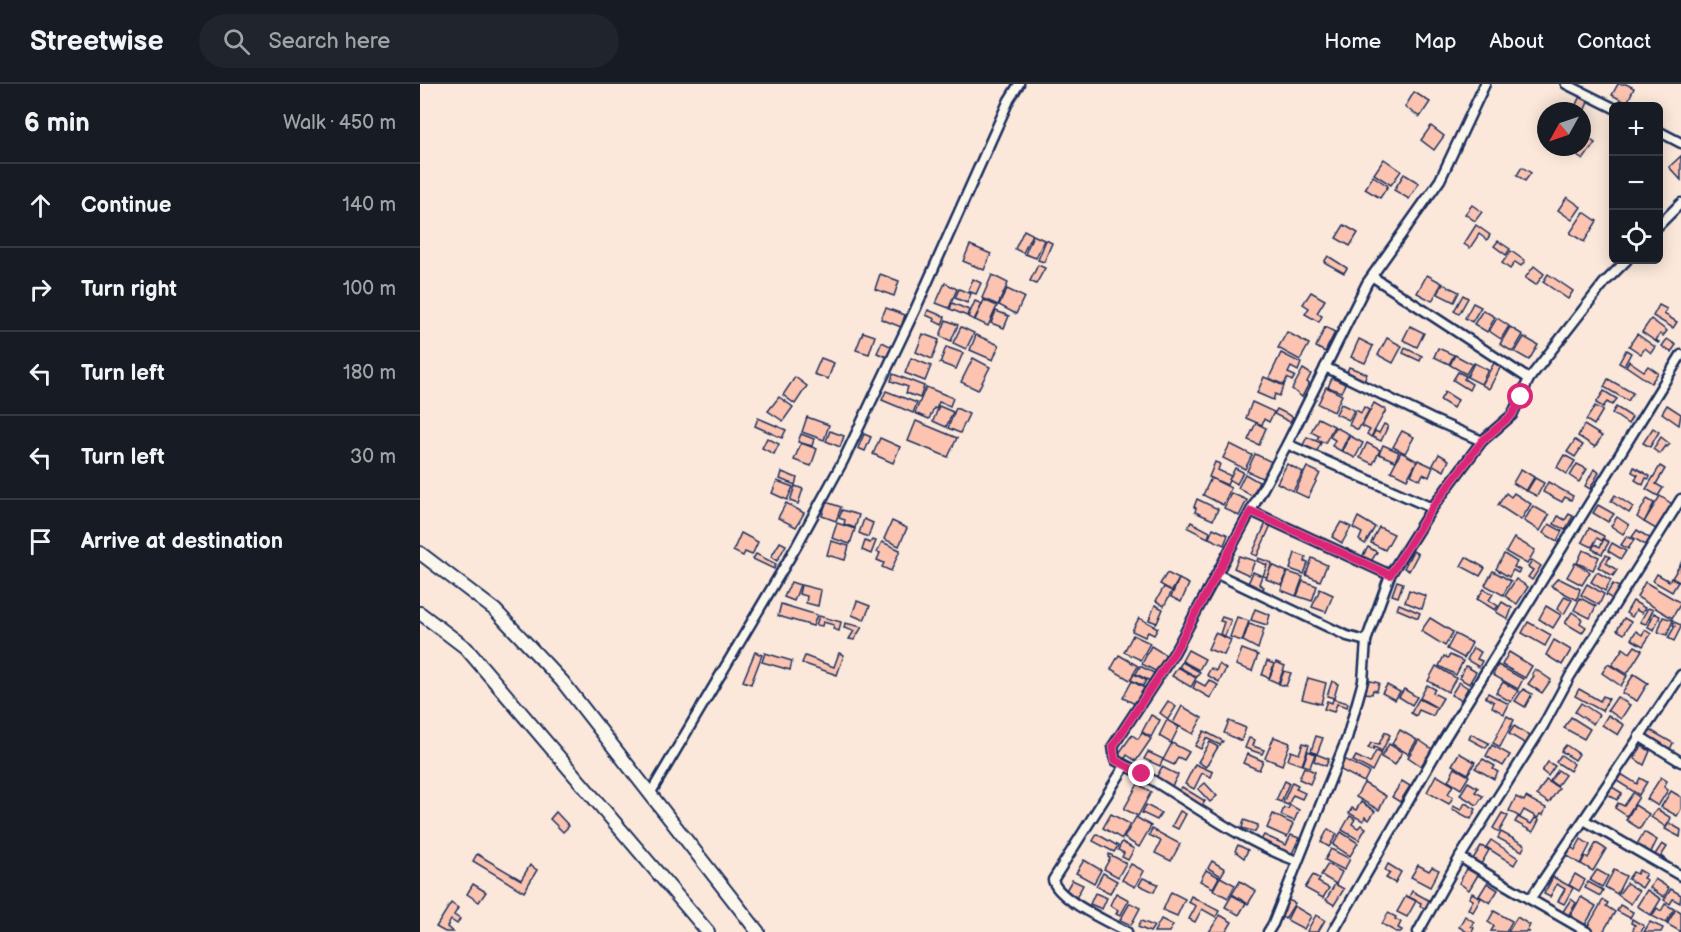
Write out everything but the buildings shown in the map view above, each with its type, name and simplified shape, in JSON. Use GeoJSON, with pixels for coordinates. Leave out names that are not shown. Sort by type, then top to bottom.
{"type":"FeatureCollection","features":[{"type":"Feature","properties":{"kind":"main road"},"geometry":{"type":"LineString","coordinates":[[420,553],[495,609],[562,681],[758,932]]}},
{"type":"Feature","properties":{"kind":"main road"},"geometry":{"type":"LineString","coordinates":[[420,612],[466,648],[708,932]]}},
{"type":"Feature","properties":{"kind":"street"},"geometry":{"type":"LineString","coordinates":[[650,794],[796,548],[843,461],[1019,84]]}},
{"type":"Feature","properties":{"kind":"street"},"geometry":{"type":"LineString","coordinates":[[1297,861],[1278,855],[1214,820],[1142,774],[1115,760],[1113,746],[1174,653],[1287,444],[1367,283],[1440,180],[1485,84]]}},
{"type":"Feature","properties":{"kind":"street"},"geometry":{"type":"LineString","coordinates":[[1566,84],[1609,106]]}},
{"type":"Feature","properties":{"kind":"street"},"geometry":{"type":"LineString","coordinates":[[1663,133],[1681,143]]}},
{"type":"Feature","properties":{"kind":"street"},"geometry":{"type":"LineString","coordinates":[[1663,222],[1681,203]]}},
{"type":"Feature","properties":{"kind":"street"},"geometry":{"type":"LineString","coordinates":[[1268,932],[1347,738],[1363,681],[1366,641],[1390,575],[1432,508],[1482,441],[1512,415],[1529,379],[1604,283],[1623,264]]}},
{"type":"Feature","properties":{"kind":"street"},"geometry":{"type":"LineString","coordinates":[[1373,277],[1529,379]]}},
{"type":"Feature","properties":{"kind":"street"},"geometry":{"type":"LineString","coordinates":[[1333,932],[1440,746],[1681,354]]}},
{"type":"Feature","properties":{"kind":"street"},"geometry":{"type":"LineString","coordinates":[[1325,367],[1482,441]]}},
{"type":"Feature","properties":{"kind":"street"},"geometry":{"type":"LineString","coordinates":[[1287,444],[1432,508]]}},
{"type":"Feature","properties":{"kind":"street"},"geometry":{"type":"LineString","coordinates":[[1418,932],[1460,857],[1543,726],[1570,676],[1681,499]]}},
{"type":"Feature","properties":{"kind":"street"},"geometry":{"type":"LineString","coordinates":[[1251,511],[1390,575]]}},
{"type":"Feature","properties":{"kind":"street"},"geometry":{"type":"LineString","coordinates":[[1217,574],[1347,636],[1366,641]]}},
{"type":"Feature","properties":{"kind":"street"},"geometry":{"type":"LineString","coordinates":[[1531,898],[1681,675]]}},
{"type":"Feature","properties":{"kind":"street"},"geometry":{"type":"LineString","coordinates":[[1639,736],[1681,762]]}},
{"type":"Feature","properties":{"kind":"street"},"geometry":{"type":"LineString","coordinates":[[1125,766],[1053,880],[1054,885],[1064,896],[1127,932]]}},
{"type":"Feature","properties":{"kind":"street"},"geometry":{"type":"LineString","coordinates":[[1584,820],[1681,876]]}},
{"type":"Feature","properties":{"kind":"street"},"geometry":{"type":"LineString","coordinates":[[1460,857],[1502,884],[1531,898],[1587,932]]}},
{"type":"Feature","properties":{"kind":"route"},"geometry":{"type":"LineString","coordinates":[[1142,774],[1115,760],[1113,746],[1174,653],[1251,511],[1390,575],[1432,508],[1482,441],[1512,415],[1521,397]]}}]}
